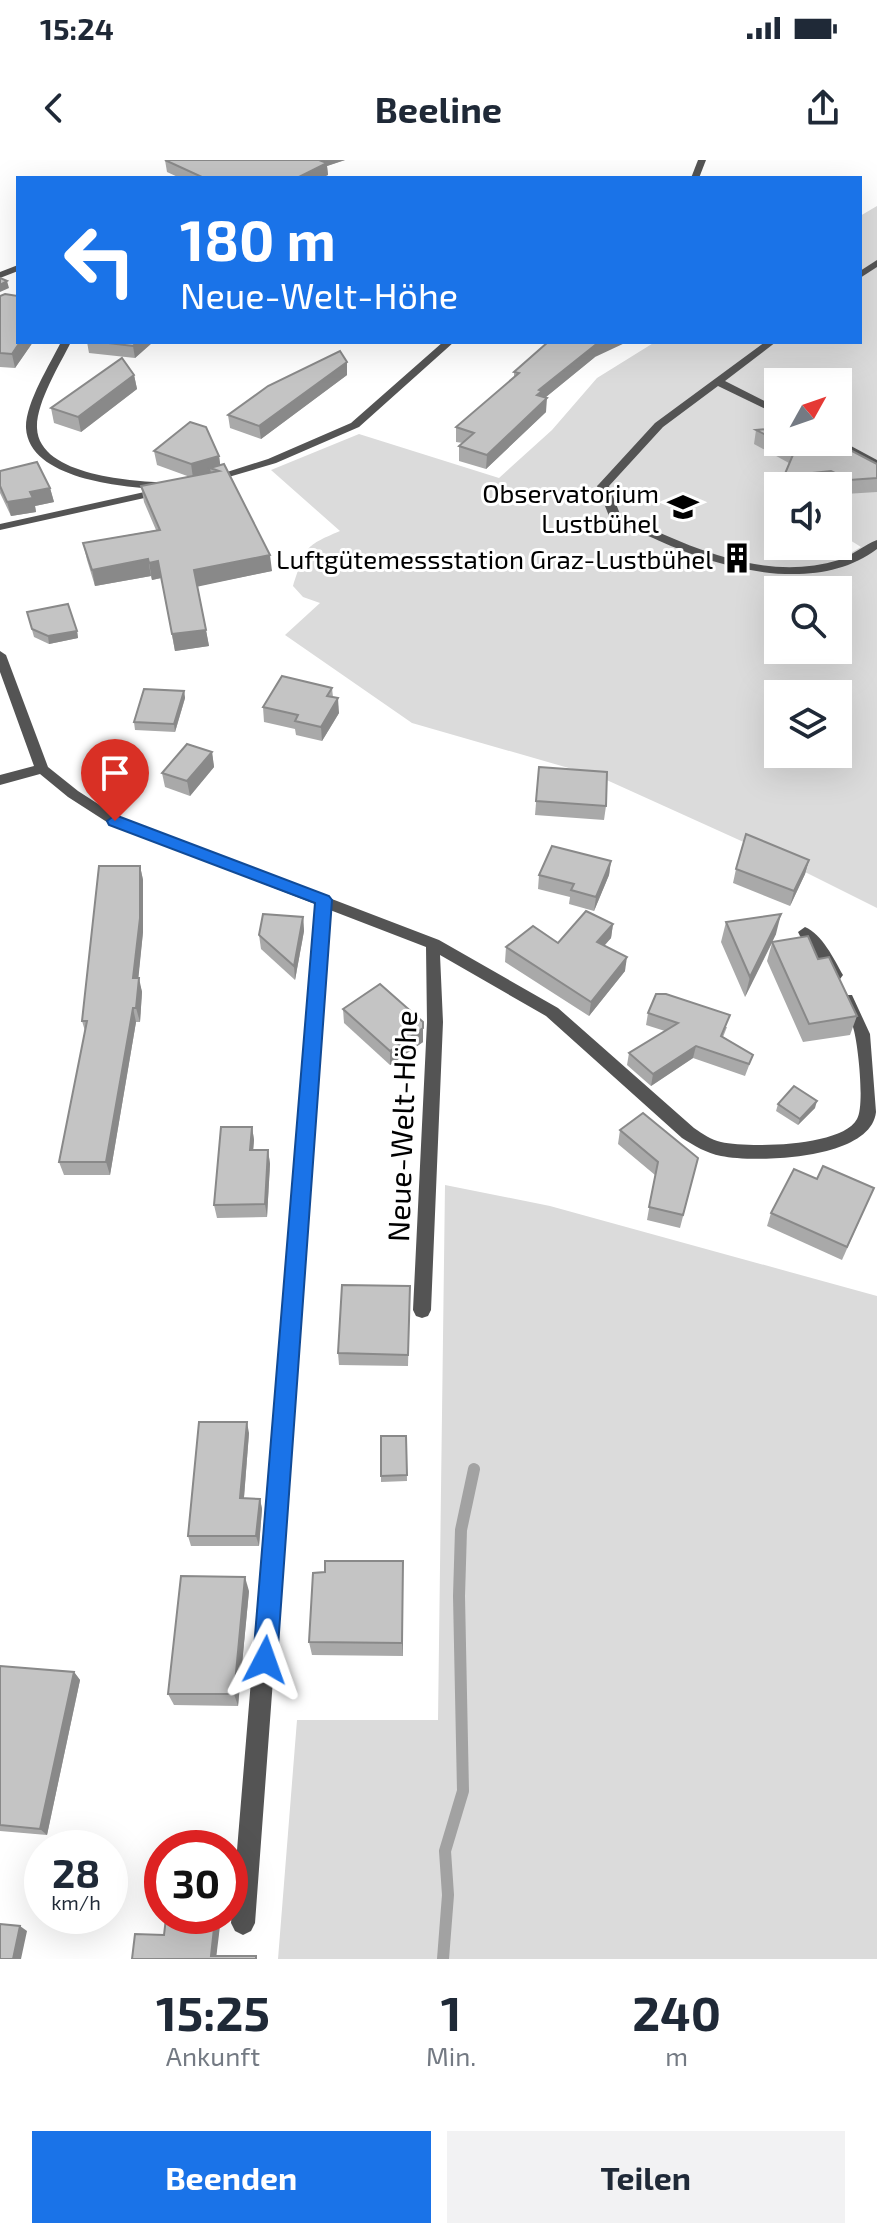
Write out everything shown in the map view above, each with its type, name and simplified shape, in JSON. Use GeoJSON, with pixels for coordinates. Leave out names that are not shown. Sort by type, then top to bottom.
{"type":"FeatureCollection","features":[{"type":"Feature","properties":{"kind":"street"},"geometry":{"type":"LineString","coordinates":[[0,527],[184,487],[112,482],[83,475],[62,467],[34,441],[31,424],[65,344]]}},
{"type":"Feature","properties":{"kind":"street"},"geometry":{"type":"LineString","coordinates":[[199,482],[272,461],[355,425],[447,344]]}},
{"type":"Feature","properties":{"kind":"street"},"geometry":{"type":"LineString","coordinates":[[768,344],[659,425],[603,486],[615,516],[717,561],[770,572],[828,566],[861,555],[877,543]]}},
{"type":"Feature","properties":{"kind":"street"},"geometry":{"type":"LineString","coordinates":[[718,382],[764,405]]}},
{"type":"Feature","properties":{"kind":"street"},"geometry":{"type":"LineString","coordinates":[[852,451],[877,464]]}},
{"type":"Feature","properties":{"kind":"street"},"geometry":{"type":"LineString","coordinates":[[0,655],[42,769],[50,778],[115,821],[434,944],[552,1012],[699,1140],[710,1146],[770,1152],[834,1143],[855,1135],[867,1119],[861,1028],[825,957],[805,932]]}},
{"type":"Feature","properties":{"kind":"street"},"geometry":{"type":"LineString","coordinates":[[0,780],[42,769]]}},
{"type":"Feature","properties":{"kind":"street"},"geometry":{"type":"LineString","coordinates":[[248,1859],[323,900]]}},
{"type":"Feature","properties":{"kind":"street","name":"Neue-Welt-Höhe"},"geometry":{"type":"LineString","coordinates":[[422,1310],[435,1022],[434,944]]}},
{"type":"Feature","properties":{"kind":"shaded area"},"geometry":{"type":"Polygon","coordinates":[[[877,206],[877,908],[759,849],[600,777],[412,723],[285,635],[320,603],[303,597],[293,586],[307,550],[340,531],[271,470],[359,434],[499,478],[552,430],[597,378],[652,344],[862,344],[862,215],[877,206]],[[764,368],[764,456],[785,456],[795,472],[764,472],[764,560],[852,560],[852,552],[861,547],[852,541],[852,472],[843,472],[840,456],[852,456],[852,368],[764,368]]]}},
{"type":"Feature","properties":{"kind":"shaded area"},"geometry":{"type":"Polygon","coordinates":[[[445,1185],[550,1206],[877,1296],[877,1959],[278,1959],[297,1720],[438,1720],[445,1185]]]}},
{"type":"Feature","properties":{"kind":"building"},"geometry":{"type":"Polygon","coordinates":[[[165,160],[319,160],[327,163],[301,176],[200,176],[165,160]]]}},
{"type":"Feature","properties":{"kind":"building"},"geometry":{"type":"Polygon","coordinates":[[[0,296],[16,296],[16,344],[19,344],[12,354],[0,353],[0,296]]]}},
{"type":"Feature","properties":{"kind":"building"},"geometry":{"type":"Polygon","coordinates":[[[546,344],[596,344],[539,390],[542,391],[537,395],[547,398],[487,455],[459,446],[474,433],[456,427],[519,373],[514,372],[546,344]]]}},
{"type":"Feature","properties":{"kind":"building"},"geometry":{"type":"Polygon","coordinates":[[[340,351],[347,362],[259,426],[228,415],[268,386],[340,351]]]}},
{"type":"Feature","properties":{"kind":"building"},"geometry":{"type":"Polygon","coordinates":[[[122,358],[134,375],[78,417],[51,408],[122,358]]]}},
{"type":"Feature","properties":{"kind":"building"},"geometry":{"type":"Polygon","coordinates":[[[190,422],[206,427],[219,456],[191,464],[154,451],[190,422]]]}},
{"type":"Feature","properties":{"kind":"building"},"geometry":{"type":"Polygon","coordinates":[[[852,451],[877,464],[877,478],[852,480],[852,472],[786,472],[792,456],[852,456],[852,451]]]}},
{"type":"Feature","properties":{"kind":"building"},"geometry":{"type":"Polygon","coordinates":[[[37,462],[50,488],[30,492],[33,498],[7,502],[0,486],[0,471],[37,462]]]}},
{"type":"Feature","properties":{"kind":"building"},"geometry":{"type":"Polygon","coordinates":[[[224,464],[270,555],[194,570],[206,630],[172,634],[158,561],[149,563],[148,559],[92,570],[83,543],[160,530],[141,486],[219,471],[210,468],[224,464]]]}},
{"type":"Feature","properties":{"kind":"building"},"geometry":{"type":"Polygon","coordinates":[[[68,604],[77,631],[48,636],[32,629],[27,612],[68,604]]]}},
{"type":"Feature","properties":{"kind":"building"},"geometry":{"type":"Polygon","coordinates":[[[282,676],[332,688],[327,696],[338,698],[321,727],[295,721],[298,715],[263,707],[282,676]]]}},
{"type":"Feature","properties":{"kind":"building"},"geometry":{"type":"Polygon","coordinates":[[[144,689],[184,691],[174,724],[134,722],[144,689]]]}},
{"type":"Feature","properties":{"kind":"building"},"geometry":{"type":"Polygon","coordinates":[[[187,744],[212,752],[187,781],[162,773],[187,744]]]}},
{"type":"Feature","properties":{"kind":"building"},"geometry":{"type":"Polygon","coordinates":[[[539,767],[607,772],[606,806],[536,801],[539,767]]]}},
{"type":"Feature","properties":{"kind":"building"},"geometry":{"type":"Polygon","coordinates":[[[746,834],[809,860],[794,891],[736,869],[746,834]]]}},
{"type":"Feature","properties":{"kind":"building"},"geometry":{"type":"Polygon","coordinates":[[[552,846],[611,861],[596,897],[571,890],[574,884],[539,875],[552,846]]]}},
{"type":"Feature","properties":{"kind":"building"},"geometry":{"type":"Polygon","coordinates":[[[99,866],[140,866],[140,918],[133,978],[139,978],[136,1008],[133,1008],[106,1162],[59,1162],[87,1021],[82,1021],[99,866]]]}},
{"type":"Feature","properties":{"kind":"building"},"geometry":{"type":"Polygon","coordinates":[[[586,911],[613,924],[597,942],[627,957],[591,1002],[506,947],[533,926],[558,943],[586,911]]]}},
{"type":"Feature","properties":{"kind":"building"},"geometry":{"type":"Polygon","coordinates":[[[263,914],[303,917],[294,966],[259,935],[263,914]]]}},
{"type":"Feature","properties":{"kind":"building"},"geometry":{"type":"Polygon","coordinates":[[[781,914],[750,977],[726,922],[781,914]]]}},
{"type":"Feature","properties":{"kind":"building"},"geometry":{"type":"Polygon","coordinates":[[[808,936],[818,959],[829,957],[857,1016],[809,1024],[772,942],[808,936]]]}},
{"type":"Feature","properties":{"kind":"building"},"geometry":{"type":"Polygon","coordinates":[[[380,984],[423,1022],[423,1028],[390,1051],[343,1009],[380,984]]]}},
{"type":"Feature","properties":{"kind":"building"},"geometry":{"type":"Polygon","coordinates":[[[656,994],[666,994],[730,1015],[721,1036],[753,1055],[749,1064],[696,1046],[653,1074],[629,1053],[678,1023],[648,1013],[656,994]]]}},
{"type":"Feature","properties":{"kind":"building"},"geometry":{"type":"Polygon","coordinates":[[[794,1086],[817,1101],[800,1119],[778,1104],[794,1086]]]}},
{"type":"Feature","properties":{"kind":"building"},"geometry":{"type":"Polygon","coordinates":[[[643,1113],[698,1158],[683,1215],[649,1207],[658,1162],[620,1130],[643,1113]]]}},
{"type":"Feature","properties":{"kind":"building"},"geometry":{"type":"Polygon","coordinates":[[[221,1127],[252,1127],[250,1150],[268,1150],[265,1204],[214,1205],[221,1127]]]}},
{"type":"Feature","properties":{"kind":"building"},"geometry":{"type":"Polygon","coordinates":[[[823,1166],[874,1188],[847,1247],[771,1213],[794,1169],[817,1179],[823,1166]]]}},
{"type":"Feature","properties":{"kind":"building"},"geometry":{"type":"Polygon","coordinates":[[[342,1285],[410,1286],[408,1355],[338,1353],[342,1285]]]}},
{"type":"Feature","properties":{"kind":"building"},"geometry":{"type":"Polygon","coordinates":[[[199,1422],[247,1422],[240,1498],[260,1499],[256,1536],[188,1536],[199,1422]]]}},
{"type":"Feature","properties":{"kind":"building"},"geometry":{"type":"Polygon","coordinates":[[[381,1436],[406,1436],[407,1475],[381,1476],[381,1436]]]}},
{"type":"Feature","properties":{"kind":"building"},"geometry":{"type":"Polygon","coordinates":[[[325,1561],[403,1561],[402,1643],[309,1642],[313,1573],[325,1572],[325,1561]]]}},
{"type":"Feature","properties":{"kind":"building"},"geometry":{"type":"Polygon","coordinates":[[[181,1576],[245,1577],[234,1694],[168,1694],[181,1576]]]}},
{"type":"Feature","properties":{"kind":"building"},"geometry":{"type":"Polygon","coordinates":[[[0,1666],[74,1672],[40,1829],[0,1825],[0,1666]]]}},
{"type":"Feature","properties":{"kind":"building"},"geometry":{"type":"Polygon","coordinates":[[[0,1924],[20,1926],[13,1959],[0,1959],[0,1924]]]}},
{"type":"Feature","properties":{"kind":"building"},"geometry":{"type":"Polygon","coordinates":[[[135,1934],[213,1934],[211,1956],[256,1956],[256,1959],[132,1959],[135,1934]]]}},
{"type":"Feature","properties":{"kind":"waterway"},"geometry":{"type":"LineString","coordinates":[[443,1959],[448,1895],[445,1851],[463,1791],[459,1596],[461,1530],[474,1469]]}},
{"type":"Feature","properties":{"kind":"place","name":"Observatorium Lustbühel"},"geometry":{"type":"Point","coordinates":[683,507]}},
{"type":"Feature","properties":{"kind":"place","name":"Luftgütemessstation Graz-Lustbühel"},"geometry":{"type":"Point","coordinates":[737,558]}},
{"type":"Feature","properties":{"kind":"route"},"geometry":{"type":"LineString","coordinates":[[115,821],[323,900],[265,1660]]}}]}
